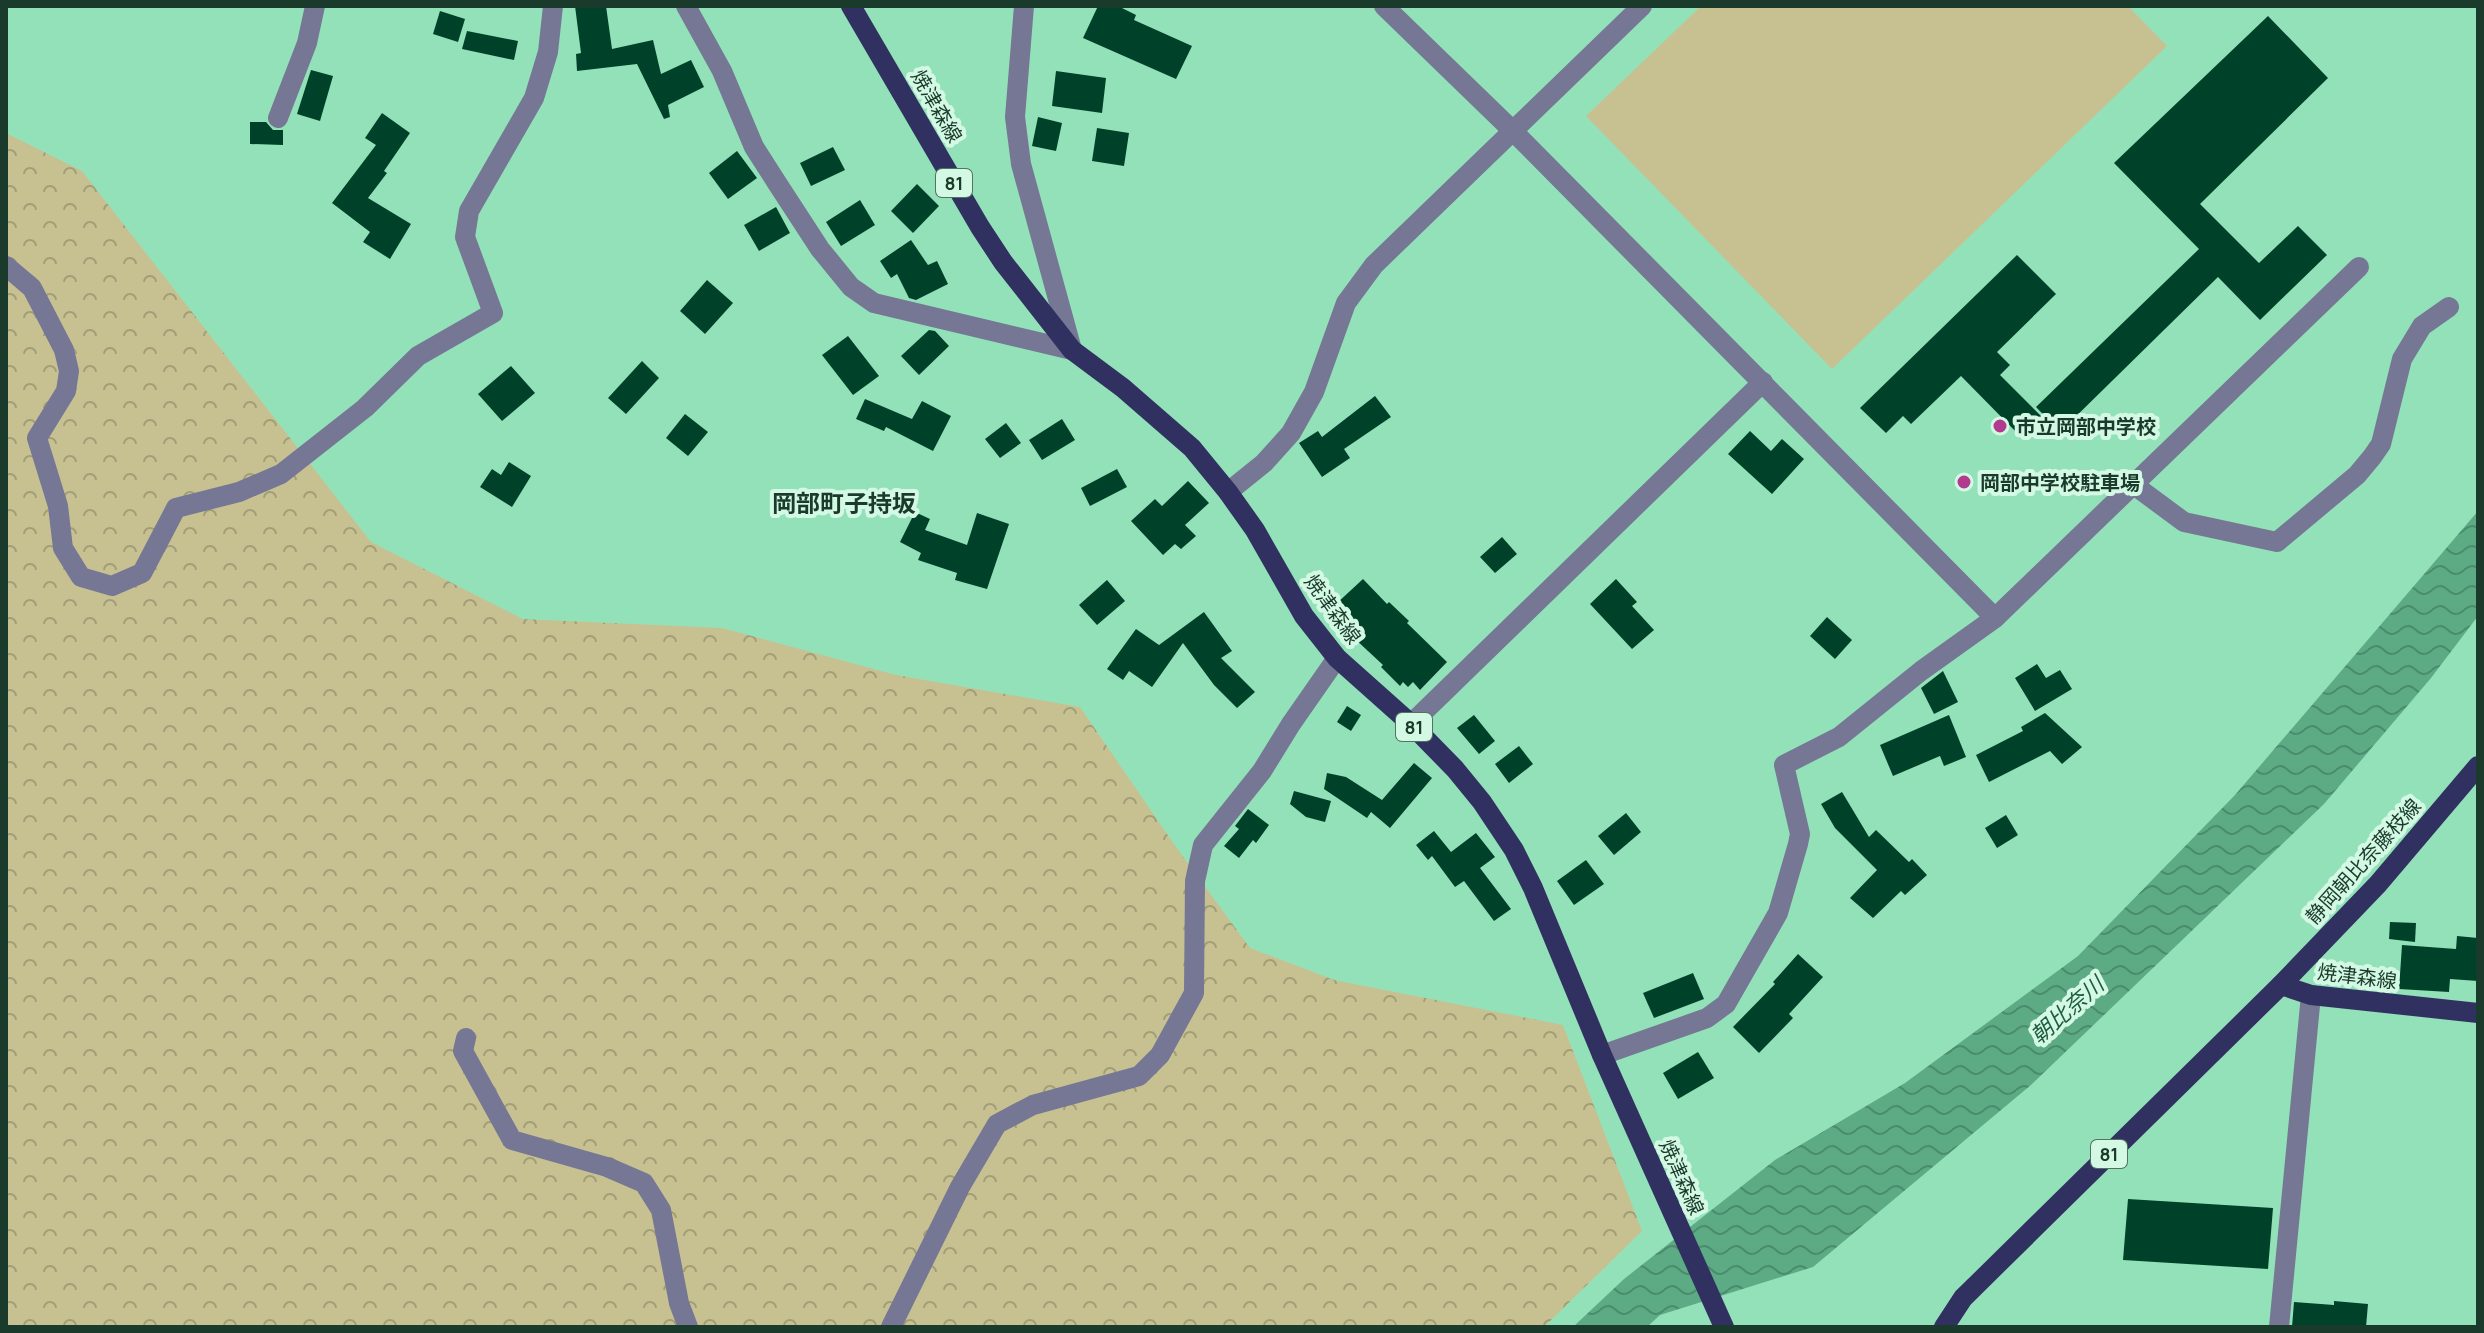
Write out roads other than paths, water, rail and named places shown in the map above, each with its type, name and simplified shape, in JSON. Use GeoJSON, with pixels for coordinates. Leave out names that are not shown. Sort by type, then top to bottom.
{"type":"FeatureCollection","features":[{"type":"Feature","properties":{"kind":"main road","name":"焼津森線"},"geometry":{"type":"LineString","coordinates":[[851,6],[980,227],[1003,262],[1072,350],[1123,388],[1192,448],[1255,530],[1304,616],[1337,658],[1411,724],[1455,769],[1514,850],[1724,1327]]}},
{"type":"Feature","properties":{"kind":"main road","name":"静岡朝比奈藤枝線"},"geometry":{"type":"LineString","coordinates":[[2281,985],[2378,884],[2478,766]]}},
{"type":"Feature","properties":{"kind":"main road","name":"焼津森線"},"geometry":{"type":"LineString","coordinates":[[2281,985],[2311,995],[2478,1013]]}},
{"type":"Feature","properties":{"kind":"main road","name":"81"},"geometry":{"type":"LineString","coordinates":[[1944,1327],[1963,1298],[2281,985]]}},
{"type":"Feature","properties":{"kind":"street"},"geometry":{"type":"LineString","coordinates":[[278,118],[307,43],[315,6]]}},
{"type":"Feature","properties":{"kind":"street"},"geometry":{"type":"LineString","coordinates":[[6,266],[32,288],[64,350],[69,371],[66,391],[37,438],[58,506],[63,548],[81,577],[112,586],[142,573],[176,508],[239,492],[281,474],[365,408],[418,356],[493,313],[465,237],[469,211],[534,98],[548,52],[553,6]]}},
{"type":"Feature","properties":{"kind":"street"},"geometry":{"type":"LineString","coordinates":[[686,6],[722,71],[754,147],[820,249],[851,287],[874,303],[1072,350],[1021,164],[1015,117],[1024,6]]}},
{"type":"Feature","properties":{"kind":"street"},"geometry":{"type":"LineString","coordinates":[[1384,6],[1514,132],[1995,618]]}},
{"type":"Feature","properties":{"kind":"street"},"geometry":{"type":"LineString","coordinates":[[1228,492],[1264,463],[1291,433],[1314,392],[1346,303],[1374,265],[1642,6]]}},
{"type":"Feature","properties":{"kind":"street"},"geometry":{"type":"LineString","coordinates":[[1602,1055],[1707,1018],[1726,1004],[1778,913],[1798,844],[1800,834],[1784,765],[1839,737],[1921,671],[1995,618],[2359,267]]}},
{"type":"Feature","properties":{"kind":"street"},"geometry":{"type":"LineString","coordinates":[[2134,485],[2184,522],[2277,542],[2357,475],[2372,457],[2381,444],[2402,359],[2422,326],[2449,307]]}},
{"type":"Feature","properties":{"kind":"street"},"geometry":{"type":"LineString","coordinates":[[1411,724],[1763,382]]}},
{"type":"Feature","properties":{"kind":"street"},"geometry":{"type":"LineString","coordinates":[[891,1327],[960,1187],[997,1124],[1033,1105],[1139,1076],[1160,1055],[1194,993],[1195,881],[1203,845],[1262,771],[1337,658]]}},
{"type":"Feature","properties":{"kind":"street"},"geometry":{"type":"LineString","coordinates":[[2279,1327],[2311,995]]}},
{"type":"Feature","properties":{"kind":"street"},"geometry":{"type":"LineString","coordinates":[[466,1038],[463,1051],[512,1140],[607,1167],[644,1183],[661,1210],[679,1303],[688,1327]]}},
{"type":"Feature","properties":{"kind":"water","name":"朝比奈川"},"geometry":{"type":"Polygon","coordinates":[[[2478,511],[2478,616],[2431,678],[2324,804],[2031,1085],[1813,1267],[1660,1315],[1647,1327],[1573,1327],[1624,1279],[1775,1160],[1905,1083],[2078,956],[2235,795],[2478,511]]]}},
{"type":"Feature","properties":{"kind":"place","name":"市立岡部中学校"},"geometry":{"type":"Point","coordinates":[2000,426]}},
{"type":"Feature","properties":{"kind":"place","name":"岡部中学校駐車場"},"geometry":{"type":"Point","coordinates":[1964,482]}},
{"type":"Feature","properties":{"kind":"district","name":"岡部町子持坂"},"geometry":{"type":"Point","coordinates":[844,502]}}]}
